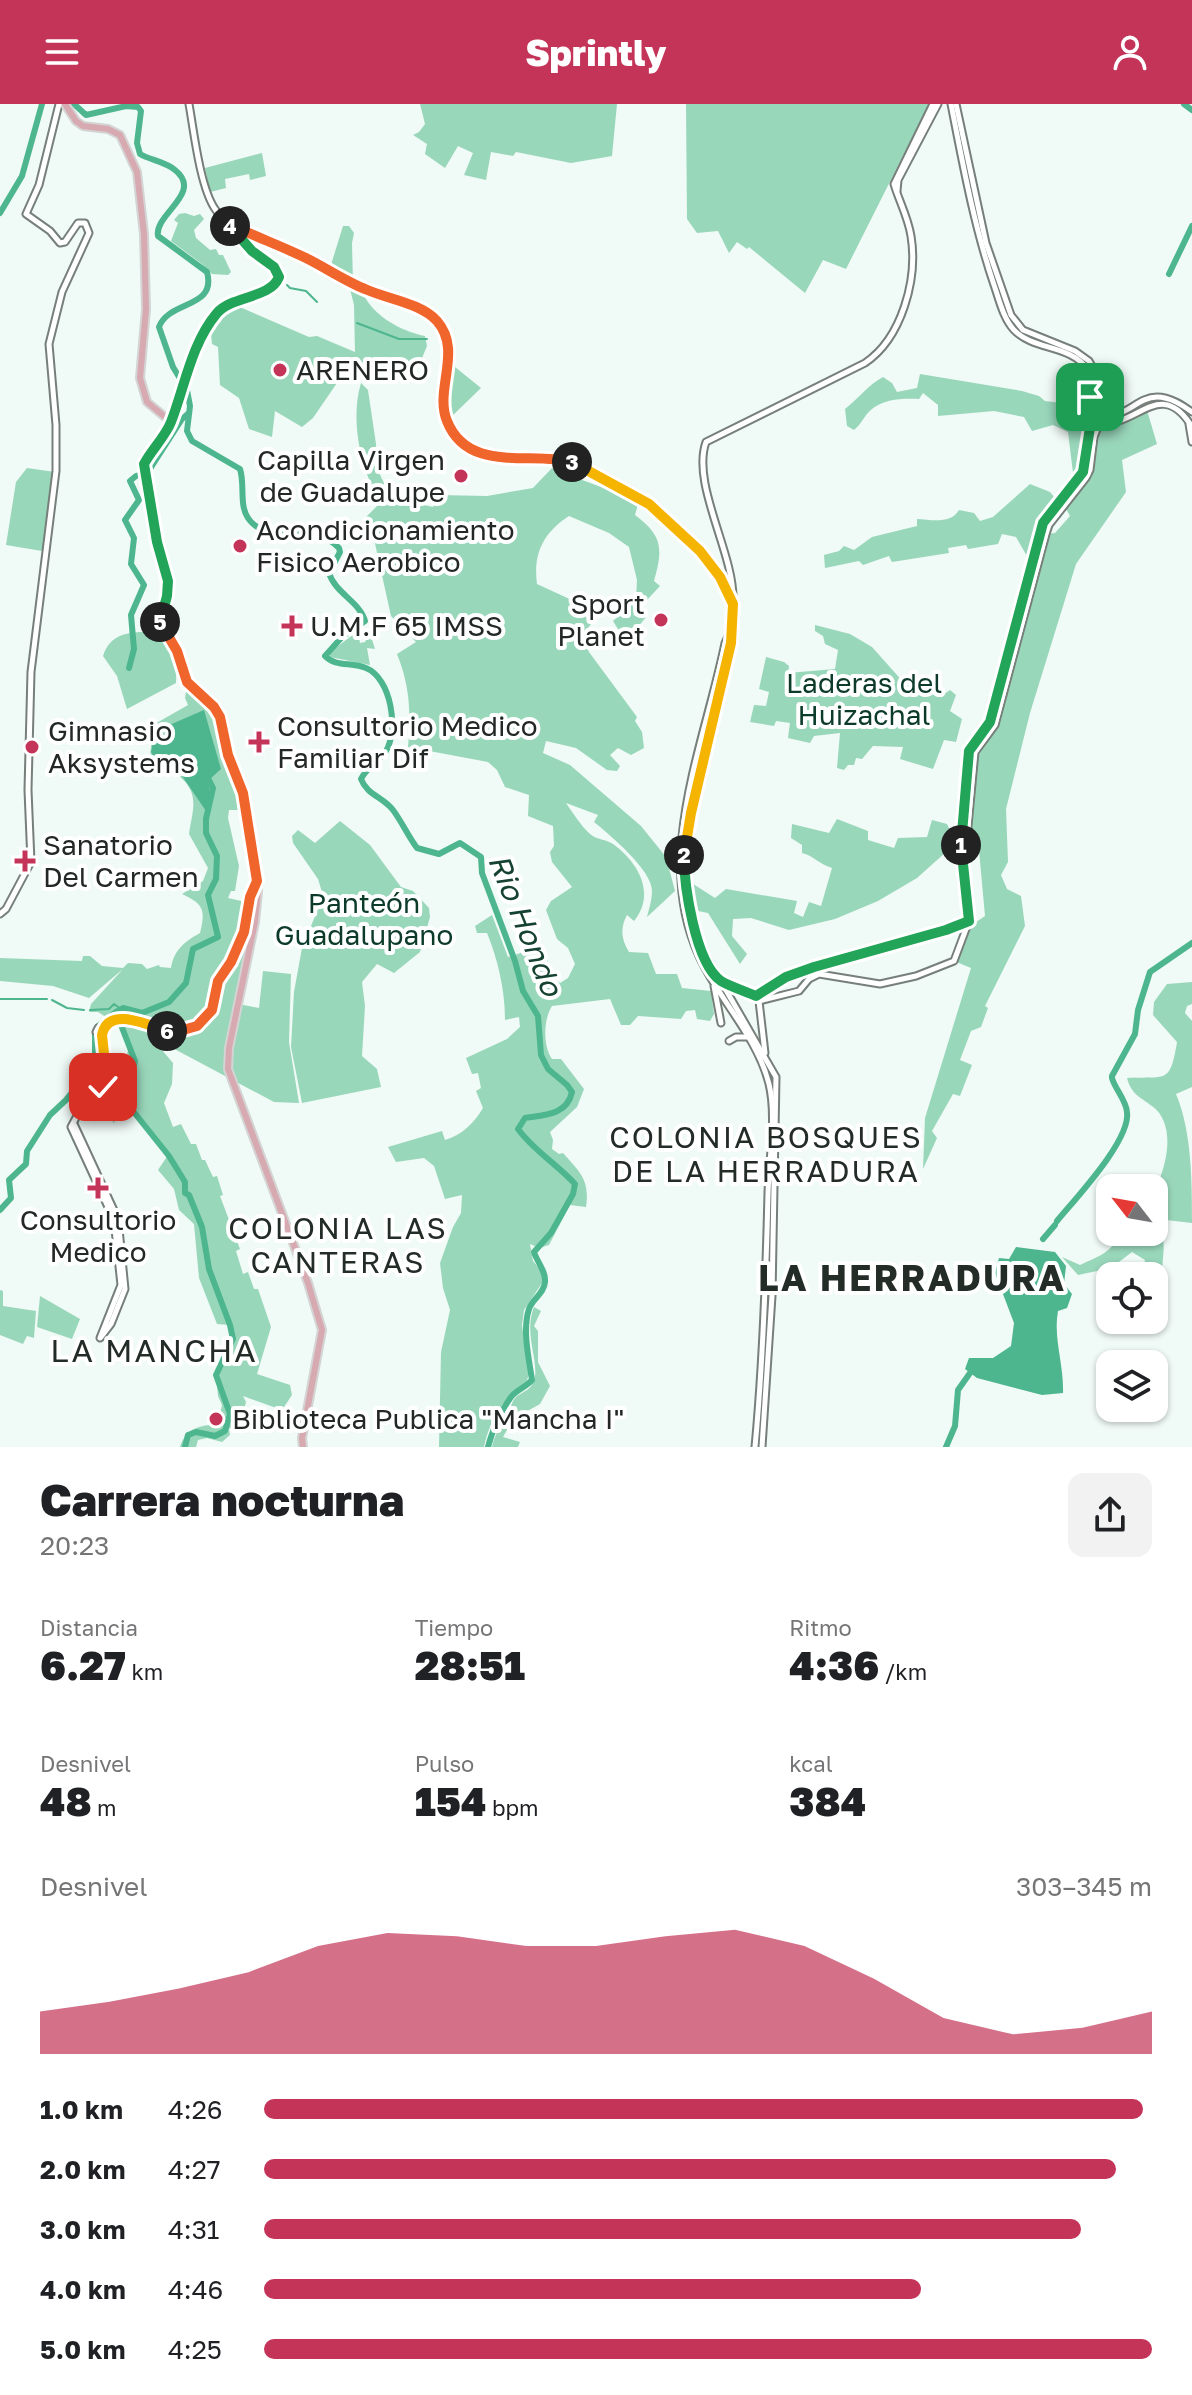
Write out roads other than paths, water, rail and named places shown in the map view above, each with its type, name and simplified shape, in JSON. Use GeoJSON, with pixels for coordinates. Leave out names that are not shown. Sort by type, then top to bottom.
{"type":"FeatureCollection","features":[{"type":"Feature","properties":{"kind":"main road"},"geometry":{"type":"LineString","coordinates":[[0,914],[29,870],[31,672],[56,471],[56,425],[49,344],[62,292],[89,233],[85,223],[75,225],[68,239],[60,243],[44,226],[26,214],[39,185],[59,104]]}},
{"type":"Feature","properties":{"kind":"main road"},"geometry":{"type":"LineString","coordinates":[[65,104],[79,124],[88,128],[108,129],[120,135],[134,166],[141,193],[146,282],[140,378],[147,402],[171,422]]}},
{"type":"Feature","properties":{"kind":"main road"},"geometry":{"type":"LineString","coordinates":[[189,104],[206,193],[215,209],[252,251],[274,267],[279,279],[269,288],[229,302],[221,309],[203,337],[185,376],[171,422],[146,460],[144,469],[157,542],[168,581],[160,625],[177,651],[187,682],[214,707],[220,717],[228,755],[243,793],[257,881],[255,922],[236,1005],[228,1069],[310,1288],[322,1330],[302,1438],[303,1447]]}},
{"type":"Feature","properties":{"kind":"main road"},"geometry":{"type":"LineString","coordinates":[[762,1447],[776,1077],[766,1055],[716,981],[694,927],[686,894],[684,853],[729,654],[733,604],[733,591],[710,501],[702,454],[706,442],[865,363],[880,353],[898,326],[912,268],[912,238],[894,187],[895,179],[935,104]]}},
{"type":"Feature","properties":{"kind":"main road"},"geometry":{"type":"LineString","coordinates":[[954,104],[978,236],[1016,325],[1075,351],[1089,361],[1095,376],[1100,422]]}},
{"type":"Feature","properties":{"kind":"main road"},"geometry":{"type":"LineString","coordinates":[[229,224],[363,289],[418,309],[436,320],[442,329],[449,363],[444,407],[447,421],[457,438],[475,449],[501,458],[577,464],[624,488],[649,504],[700,551],[720,577],[733,604]]}},
{"type":"Feature","properties":{"kind":"main road"},"geometry":{"type":"LineString","coordinates":[[716,981],[757,999],[802,990],[809,979],[819,974],[880,984],[916,976],[954,961],[969,921],[961,849],[969,751],[990,722],[1043,523],[1083,472],[1093,428],[1090,380],[1084,364],[1072,355],[1021,336],[1012,328],[995,278]]}},
{"type":"Feature","properties":{"kind":"main road"},"geometry":{"type":"LineString","coordinates":[[1098,408],[1111,416],[1149,398],[1158,396],[1174,401],[1192,412],[1189,423],[1192,442]]}},
{"type":"Feature","properties":{"kind":"main road"},"geometry":{"type":"LineString","coordinates":[[1093,428],[1100,422],[1120,420],[1156,404],[1173,408],[1189,423]]}},
{"type":"Feature","properties":{"kind":"main road"},"geometry":{"type":"LineString","coordinates":[[1092,415],[1100,422]]}},
{"type":"Feature","properties":{"kind":"main road"},"geometry":{"type":"LineString","coordinates":[[73,1124],[118,1219],[125,1289],[103,1333],[121,1285],[114,1220],[72,1133],[73,1124],[82,1107],[106,1081],[101,1033],[119,1018],[176,1032],[197,1026],[205,1019],[214,1003],[218,981],[244,932],[250,897],[257,881]]}},
{"type":"Feature","properties":{"kind":"main road"},"geometry":{"type":"LineString","coordinates":[[757,999],[775,984],[804,971],[969,921]]}},
{"type":"Feature","properties":{"kind":"main road"},"geometry":{"type":"LineString","coordinates":[[804,971],[809,979]]}},
{"type":"Feature","properties":{"kind":"main road"},"geometry":{"type":"LineString","coordinates":[[716,981],[721,1023]]}},
{"type":"Feature","properties":{"kind":"main road"},"geometry":{"type":"LineString","coordinates":[[775,984],[774,990],[778,995]]}},
{"type":"Feature","properties":{"kind":"main road"},"geometry":{"type":"LineString","coordinates":[[757,999],[766,1055]]}},
{"type":"Feature","properties":{"kind":"main road"},"geometry":{"type":"LineString","coordinates":[[741,1020],[769,1084],[772,1154]]}},
{"type":"Feature","properties":{"kind":"main road"},"geometry":{"type":"LineString","coordinates":[[729,1041],[736,1037],[748,1037]]}},
{"type":"Feature","properties":{"kind":"main road"},"geometry":{"type":"LineString","coordinates":[[755,1447],[763,1381]]}},
{"type":"Feature","properties":{"kind":"waterway"},"geometry":{"type":"LineString","coordinates":[[0,213],[22,176],[42,104]]}},
{"type":"Feature","properties":{"kind":"waterway","name":"Rio Hondo"},"geometry":{"type":"LineString","coordinates":[[74,104],[86,115],[126,106],[138,107],[141,111],[137,143],[140,154],[171,167],[182,179],[184,187],[181,195],[163,220],[158,236],[207,272],[208,284],[199,299],[172,312],[159,327],[173,367],[187,390],[190,406],[187,431],[192,441],[240,469],[245,513],[256,526],[278,532],[316,535],[339,548],[340,552],[329,573],[365,621],[342,637],[325,656],[334,662],[361,666],[375,674],[387,693],[392,718],[386,751],[361,779],[367,789],[393,810],[417,848],[439,854],[460,843],[481,857],[482,873],[523,991],[538,1016],[541,1055],[548,1069],[572,1092],[560,1110],[525,1118],[518,1129],[575,1184],[573,1194],[551,1233],[534,1252],[545,1282],[527,1317],[532,1380],[507,1403],[488,1447]]}},
{"type":"Feature","properties":{"kind":"waterway"},"geometry":{"type":"LineString","coordinates":[[1184,104],[1192,110]]}},
{"type":"Feature","properties":{"kind":"waterway"},"geometry":{"type":"LineString","coordinates":[[1169,274],[1192,226]]}},
{"type":"Feature","properties":{"kind":"waterway"},"geometry":{"type":"LineString","coordinates":[[287,285],[306,291],[317,302]]}},
{"type":"Feature","properties":{"kind":"waterway"},"geometry":{"type":"LineString","coordinates":[[357,323],[399,339],[427,339]]}},
{"type":"Feature","properties":{"kind":"waterway"},"geometry":{"type":"LineString","coordinates":[[129,668],[134,649],[131,615],[144,585],[131,564],[134,538],[125,520],[139,500],[130,481],[148,472],[189,413]]}},
{"type":"Feature","properties":{"kind":"waterway"},"geometry":{"type":"LineString","coordinates":[[185,1447],[188,1435],[196,1432],[215,1436],[225,1431],[230,1414],[216,1375],[233,1339],[209,1269],[202,1227],[189,1195],[185,1193],[185,1182],[169,1156],[129,1106],[128,1095],[135,1061],[116,1012],[123,1008],[142,1013],[169,1002],[186,983],[193,949],[218,937],[208,895],[216,879],[217,856],[206,833],[213,788],[209,780]]}},
{"type":"Feature","properties":{"kind":"waterway"},"geometry":{"type":"LineString","coordinates":[[1112,1076],[1135,1034],[1138,1010],[1150,972],[1192,943]]}},
{"type":"Feature","properties":{"kind":"waterway"},"geometry":{"type":"LineString","coordinates":[[0,999],[47,999]]}},
{"type":"Feature","properties":{"kind":"waterway"},"geometry":{"type":"LineString","coordinates":[[52,1000],[67,1008],[84,1010]]}},
{"type":"Feature","properties":{"kind":"waterway"},"geometry":{"type":"LineString","coordinates":[[90,1010],[109,1009],[114,1004],[121,1009]]}},
{"type":"Feature","properties":{"kind":"waterway"},"geometry":{"type":"LineString","coordinates":[[98,1026],[116,1012]]}},
{"type":"Feature","properties":{"kind":"waterway"},"geometry":{"type":"LineString","coordinates":[[0,1210],[11,1198],[9,1180],[26,1164],[27,1151],[50,1115],[95,1064],[95,1035]]}},
{"type":"Feature","properties":{"kind":"waterway"},"geometry":{"type":"LineString","coordinates":[[1057,1221],[1100,1169],[1126,1124],[1126,1108],[1112,1078]]}},
{"type":"Feature","properties":{"kind":"waterway"},"geometry":{"type":"LineString","coordinates":[[1043,1239],[1055,1225]]}},
{"type":"Feature","properties":{"kind":"waterway"},"geometry":{"type":"LineString","coordinates":[[946,1447],[955,1426],[958,1390],[970,1373]]}},
{"type":"Feature","properties":{"kind":"place","name":"ARENERO"},"geometry":{"type":"Point","coordinates":[280,370]}},
{"type":"Feature","properties":{"kind":"place","name":"Capilla Virgen de Guadalupe"},"geometry":{"type":"Point","coordinates":[461,476]}},
{"type":"Feature","properties":{"kind":"place","name":"Acondicionamiento Fisico Aerobico"},"geometry":{"type":"Point","coordinates":[240,546]}},
{"type":"Feature","properties":{"kind":"place","name":"Sport Planet"},"geometry":{"type":"Point","coordinates":[661,620]}},
{"type":"Feature","properties":{"kind":"place","name":"U.M.F 65 IMSS"},"geometry":{"type":"Point","coordinates":[292,626]}},
{"type":"Feature","properties":{"kind":"place","name":"Consultorio Medico Familiar Dif"},"geometry":{"type":"Point","coordinates":[259,742]}},
{"type":"Feature","properties":{"kind":"place","name":"Gimnasio Aksystems"},"geometry":{"type":"Point","coordinates":[32,747]}},
{"type":"Feature","properties":{"kind":"place","name":"Sanatorio Del Carmen"},"geometry":{"type":"Point","coordinates":[25,861]}},
{"type":"Feature","properties":{"kind":"place","name":"Consultorio Medico"},"geometry":{"type":"Point","coordinates":[98,1188]}},
{"type":"Feature","properties":{"kind":"place","name":"Biblioteca Publica \"Mancha I\""},"geometry":{"type":"Point","coordinates":[216,1419]}},
{"type":"Feature","properties":{"kind":"district","name":"COLONIA BOSQUES DE LA HERRADURA"},"geometry":{"type":"Point","coordinates":[766,1155]}},
{"type":"Feature","properties":{"kind":"district","name":"COLONIA LAS CANTERAS"},"geometry":{"type":"Point","coordinates":[338,1246]}},
{"type":"Feature","properties":{"kind":"district","name":"LA HERRADURA"},"geometry":{"type":"Point","coordinates":[912,1278]}},
{"type":"Feature","properties":{"kind":"district","name":"LA MANCHA"},"geometry":{"type":"Point","coordinates":[154,1351]}},
{"type":"Feature","properties":{"kind":"park label","name":"Laderas del Huizachal"},"geometry":{"type":"Point","coordinates":[864,699]}},
{"type":"Feature","properties":{"kind":"park label","name":"Panteón Guadalupano"},"geometry":{"type":"Point","coordinates":[364,919]}}]}
